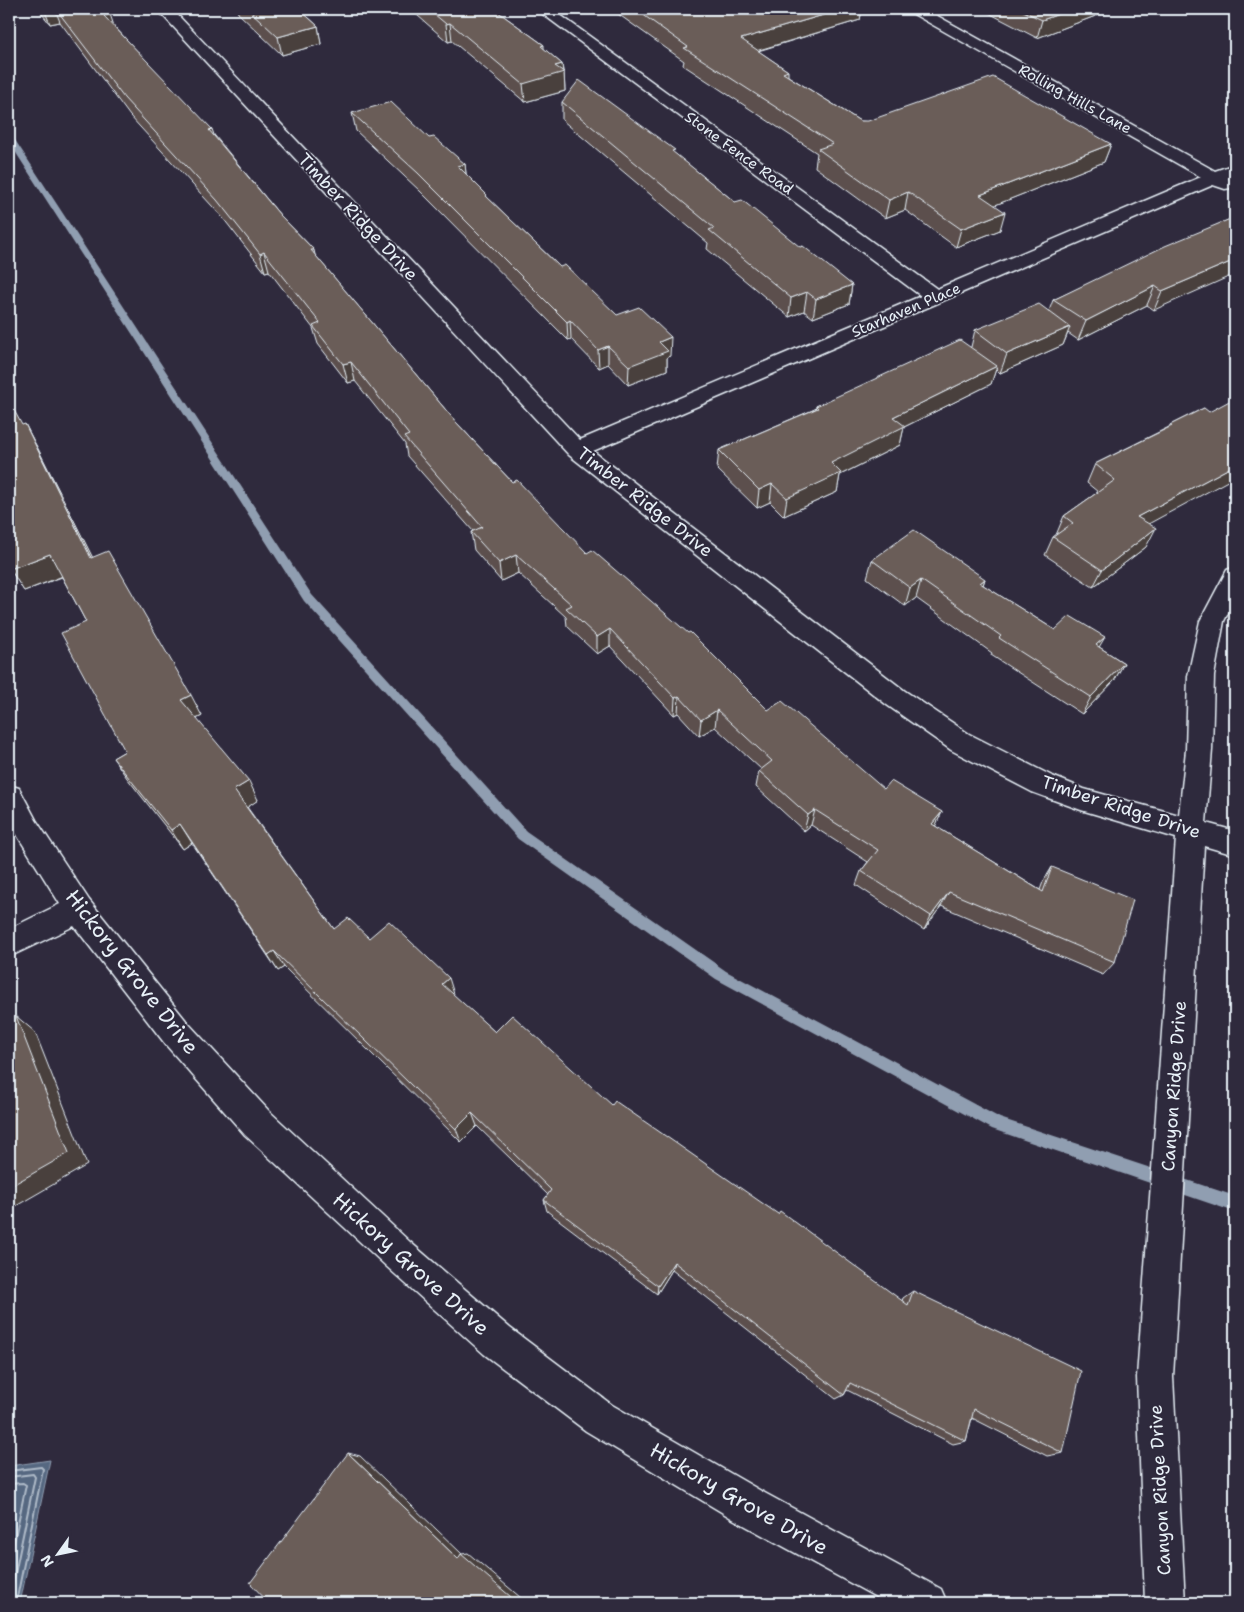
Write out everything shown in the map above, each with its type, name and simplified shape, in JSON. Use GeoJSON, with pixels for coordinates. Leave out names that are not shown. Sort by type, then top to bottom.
{"type":"FeatureCollection","features":[{"type":"Feature","properties":{"kind":"street","name":"Timber Ridge Drive"},"geometry":{"type":"LineString","coordinates":[[164,9],[577,450],[896,698],[960,742],[1005,766],[1081,799],[1235,842]]}},
{"type":"Feature","properties":{"kind":"street","name":"Stone Fence Road"},"geometry":{"type":"LineString","coordinates":[[543,9],[935,297]]}},
{"type":"Feature","properties":{"kind":"street","name":"Rolling Hills Lane"},"geometry":{"type":"LineString","coordinates":[[915,9],[1235,189]]}},
{"type":"Feature","properties":{"kind":"street","name":"Starhaven Place"},"geometry":{"type":"LineString","coordinates":[[577,450],[1235,170]]}},
{"type":"Feature","properties":{"kind":"street","name":"Canyon Ridge Drive"},"geometry":{"type":"LineString","coordinates":[[1165,1603],[1155,1377],[1170,1130],[1191,830],[1199,750],[1201,676],[1212,621],[1235,576]]}},
{"type":"Feature","properties":{"kind":"street","name":"Hickory Grove Drive"},"geometry":{"type":"LineString","coordinates":[[9,796],[26,828],[80,909],[177,1034],[257,1123],[398,1254],[497,1341],[599,1418],[747,1505],[927,1603]]}},
{"type":"Feature","properties":{"kind":"street"},"geometry":{"type":"LineString","coordinates":[[9,944],[80,909]]}},
{"type":"Feature","properties":{"kind":"water"},"geometry":{"type":"Polygon","coordinates":[[[50,1460],[20,1603],[9,1603],[9,1466],[50,1460]]]}},
{"type":"Feature","properties":{"kind":"building"},"geometry":{"type":"Polygon","coordinates":[[[56,9],[105,9],[110,14],[104,16],[212,129],[209,130],[280,215],[314,250],[311,250],[456,422],[512,482],[517,480],[587,553],[592,550],[688,633],[690,632],[768,710],[782,701],[884,789],[891,781],[942,812],[932,824],[1043,892],[1052,867],[1133,900],[1115,962],[949,892],[931,916],[861,871],[878,850],[815,810],[808,815],[759,771],[772,761],[717,710],[701,720],[679,696],[675,698],[610,629],[597,637],[566,608],[572,605],[516,555],[499,563],[471,532],[482,527],[404,437],[409,435],[351,362],[343,364],[313,326],[320,323],[264,252],[260,254],[217,200],[124,98],[56,9]]]}},
{"type":"Feature","properties":{"kind":"building"},"geometry":{"type":"Polygon","coordinates":[[[248,9],[299,9],[318,26],[278,37],[248,9]]]}},
{"type":"Feature","properties":{"kind":"building"},"geometry":{"type":"Polygon","coordinates":[[[428,9],[494,9],[544,45],[541,46],[562,64],[555,66],[564,72],[523,84],[450,23],[446,24],[428,9]]]}},
{"type":"Feature","properties":{"kind":"building"},"geometry":{"type":"Polygon","coordinates":[[[635,9],[844,9],[741,39],[788,71],[783,73],[860,121],[868,121],[993,77],[1111,144],[980,195],[1005,212],[961,229],[908,192],[889,200],[818,149],[833,144],[684,48],[688,47],[635,9]]]}},
{"type":"Feature","properties":{"kind":"building"},"geometry":{"type":"Polygon","coordinates":[[[1019,9],[1073,9],[1042,20],[1019,9]]]}},
{"type":"Feature","properties":{"kind":"building"},"geometry":{"type":"Polygon","coordinates":[[[579,80],[675,150],[672,151],[735,202],[742,200],[800,247],[803,246],[852,285],[816,299],[807,292],[791,298],[709,230],[714,228],[562,102],[579,80]]]}},
{"type":"Feature","properties":{"kind":"building"},"geometry":{"type":"Polygon","coordinates":[[[391,102],[429,138],[434,137],[465,164],[458,166],[486,196],[560,267],[565,265],[617,315],[639,307],[671,337],[659,342],[668,351],[629,366],[608,346],[598,350],[570,320],[567,322],[418,173],[352,113],[391,102]]]}},
{"type":"Feature","properties":{"kind":"building"},"geometry":{"type":"Polygon","coordinates":[[[1235,217],[1235,260],[1162,291],[1155,286],[1086,321],[1053,300],[1165,246],[1235,217]]]}},
{"type":"Feature","properties":{"kind":"building"},"geometry":{"type":"Polygon","coordinates":[[[1039,304],[1070,327],[1007,354],[975,330],[1039,304]]]}},
{"type":"Feature","properties":{"kind":"building"},"geometry":{"type":"Polygon","coordinates":[[[960,340],[997,366],[893,417],[905,426],[831,463],[841,473],[787,498],[772,484],[759,490],[719,450],[818,408],[816,406],[960,340]]]}},
{"type":"Feature","properties":{"kind":"building"},"geometry":{"type":"Polygon","coordinates":[[[1235,398],[1235,465],[1137,517],[1156,528],[1102,570],[1053,537],[1073,523],[1064,516],[1115,480],[1095,464],[1204,408],[1209,412],[1235,398]]]}},
{"type":"Feature","properties":{"kind":"building"},"geometry":{"type":"Polygon","coordinates":[[[9,401],[22,425],[25,424],[91,558],[108,551],[191,695],[181,700],[249,781],[234,790],[334,929],[348,918],[369,938],[389,921],[449,978],[442,984],[495,1032],[512,1015],[612,1105],[615,1101],[778,1214],[780,1211],[908,1305],[913,1291],[1081,1371],[1063,1453],[974,1409],[966,1441],[850,1383],[844,1395],[674,1262],[658,1286],[544,1200],[551,1190],[472,1113],[456,1129],[274,951],[268,955],[180,824],[171,830],[113,758],[125,751],[61,633],[86,622],[50,554],[10,569],[9,567],[9,401]]]}},
{"type":"Feature","properties":{"kind":"building"},"geometry":{"type":"Polygon","coordinates":[[[914,530],[985,579],[980,583],[1055,630],[1070,616],[1105,637],[1096,645],[1124,663],[1091,697],[999,638],[1001,636],[921,580],[910,588],[872,560],[914,530]]]}},
{"type":"Feature","properties":{"kind":"building"},"geometry":{"type":"Polygon","coordinates":[[[16,1016],[69,1153],[9,1187],[9,1020],[16,1016]]]}},
{"type":"Feature","properties":{"kind":"building"},"geometry":{"type":"Polygon","coordinates":[[[348,1453],[458,1559],[461,1554],[518,1603],[269,1603],[250,1583],[348,1453]]]}},
{"type":"Feature","properties":{"kind":"waterway"},"geometry":{"type":"LineString","coordinates":[[9,137],[308,598],[522,835],[721,975],[997,1124],[1235,1204]]}}]}
